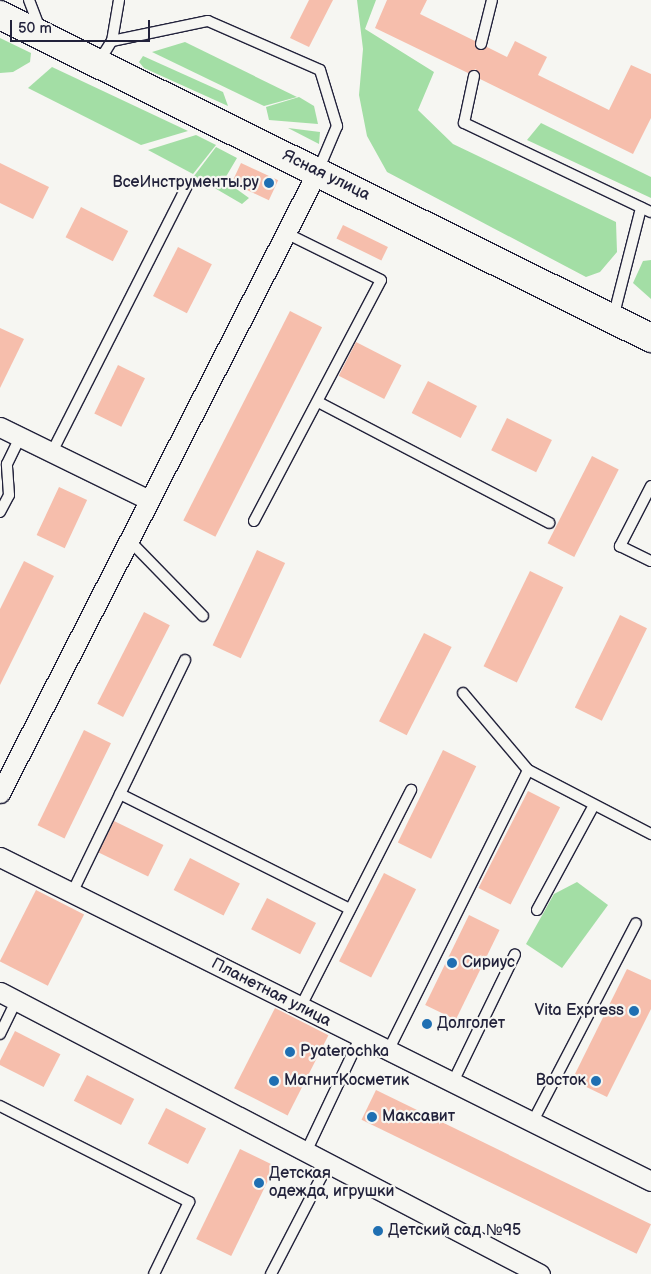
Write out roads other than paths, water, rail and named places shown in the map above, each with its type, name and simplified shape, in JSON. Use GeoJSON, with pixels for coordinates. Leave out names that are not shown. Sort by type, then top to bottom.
{"type":"FeatureCollection","features":[{"type":"Feature","properties":{"kind":"main road","name":"Ясная улица"},"geometry":{"type":"LineString","coordinates":[[0,15],[651,338]]}},
{"type":"Feature","properties":{"kind":"street"},"geometry":{"type":"LineString","coordinates":[[0,793],[284,232],[317,172]]}},
{"type":"Feature","properties":{"kind":"street"},"geometry":{"type":"LineString","coordinates":[[0,427],[149,500]]}},
{"type":"Feature","properties":{"kind":"street","name":"Планетная улица"},"geometry":{"type":"LineString","coordinates":[[0,856],[387,1053],[651,1181]]}},
{"type":"Feature","properties":{"kind":"street"},"geometry":{"type":"LineString","coordinates":[[8,996],[540,1274]]}},
{"type":"Feature","properties":{"kind":"lane"},"geometry":{"type":"LineString","coordinates":[[29,0],[43,37]]}},
{"type":"Feature","properties":{"kind":"lane"},"geometry":{"type":"LineString","coordinates":[[97,64],[112,41],[119,0]]}},
{"type":"Feature","properties":{"kind":"lane"},"geometry":{"type":"LineString","coordinates":[[481,44],[492,0]]}},
{"type":"Feature","properties":{"kind":"lane"},"geometry":{"type":"LineString","coordinates":[[112,41],[208,21],[320,70],[337,126],[317,172]]}},
{"type":"Feature","properties":{"kind":"lane"},"geometry":{"type":"LineString","coordinates":[[474,76],[464,123],[646,210],[612,319]]}},
{"type":"Feature","properties":{"kind":"lane"},"geometry":{"type":"LineString","coordinates":[[52,452],[187,186]]}},
{"type":"Feature","properties":{"kind":"lane"},"geometry":{"type":"LineString","coordinates":[[254,521],[318,402],[380,280],[284,232]]}},
{"type":"Feature","properties":{"kind":"lane"},"geometry":{"type":"LineString","coordinates":[[318,402],[549,522]]}},
{"type":"Feature","properties":{"kind":"lane"},"geometry":{"type":"LineString","coordinates":[[0,512],[9,495],[3,466],[20,437]]}},
{"type":"Feature","properties":{"kind":"lane"},"geometry":{"type":"LineString","coordinates":[[651,486],[620,546],[651,562]]}},
{"type":"Feature","properties":{"kind":"lane"},"geometry":{"type":"LineString","coordinates":[[129,540],[203,616]]}},
{"type":"Feature","properties":{"kind":"lane"},"geometry":{"type":"LineString","coordinates":[[72,893],[185,660]]}},
{"type":"Feature","properties":{"kind":"lane"},"geometry":{"type":"LineString","coordinates":[[463,692],[528,770],[651,834]]}},
{"type":"Feature","properties":{"kind":"lane"},"geometry":{"type":"LineString","coordinates":[[387,1053],[528,770]]}},
{"type":"Feature","properties":{"kind":"lane"},"geometry":{"type":"LineString","coordinates":[[300,1008],[411,790]]}},
{"type":"Feature","properties":{"kind":"lane"},"geometry":{"type":"LineString","coordinates":[[120,794],[350,908]]}},
{"type":"Feature","properties":{"kind":"lane"},"geometry":{"type":"LineString","coordinates":[[536,910],[594,804]]}},
{"type":"Feature","properties":{"kind":"lane"},"geometry":{"type":"LineString","coordinates":[[532,1123],[636,923]]}},
{"type":"Feature","properties":{"kind":"lane"},"geometry":{"type":"LineString","coordinates":[[452,1084],[515,954]]}},
{"type":"Feature","properties":{"kind":"lane"},"geometry":{"type":"LineString","coordinates":[[0,1034],[8,996]]}},
{"type":"Feature","properties":{"kind":"lane"},"geometry":{"type":"LineString","coordinates":[[306,1152],[360,1038]]}},
{"type":"Feature","properties":{"kind":"lane"},"geometry":{"type":"LineString","coordinates":[[0,1106],[189,1202],[154,1274]]}},
{"type":"Feature","properties":{"kind":"lane"},"geometry":{"type":"LineString","coordinates":[[271,1274],[328,1164]]}},
{"type":"Feature","properties":{"kind":"place","name":"ВсеИнструменты.ру"},"geometry":{"type":"Point","coordinates":[269,183]}},
{"type":"Feature","properties":{"kind":"place","name":"Сириус"},"geometry":{"type":"Point","coordinates":[452,963]}},
{"type":"Feature","properties":{"kind":"place","name":"Vita Express"},"geometry":{"type":"Point","coordinates":[634,1011]}},
{"type":"Feature","properties":{"kind":"place","name":"Долголет"},"geometry":{"type":"Point","coordinates":[427,1024]}},
{"type":"Feature","properties":{"kind":"place","name":"Pyaterochka"},"geometry":{"type":"Point","coordinates":[290,1052]}},
{"type":"Feature","properties":{"kind":"place","name":"МагнитКосметик"},"geometry":{"type":"Point","coordinates":[274,1081]}},
{"type":"Feature","properties":{"kind":"place","name":"Восток"},"geometry":{"type":"Point","coordinates":[596,1081]}},
{"type":"Feature","properties":{"kind":"place","name":"Максавит"},"geometry":{"type":"Point","coordinates":[372,1117]}},
{"type":"Feature","properties":{"kind":"place","name":"Детская одежда, игрушки"},"geometry":{"type":"Point","coordinates":[259,1183]}},
{"type":"Feature","properties":{"kind":"place","name":"Детский сад №95"},"geometry":{"type":"Point","coordinates":[378,1231]}}]}
